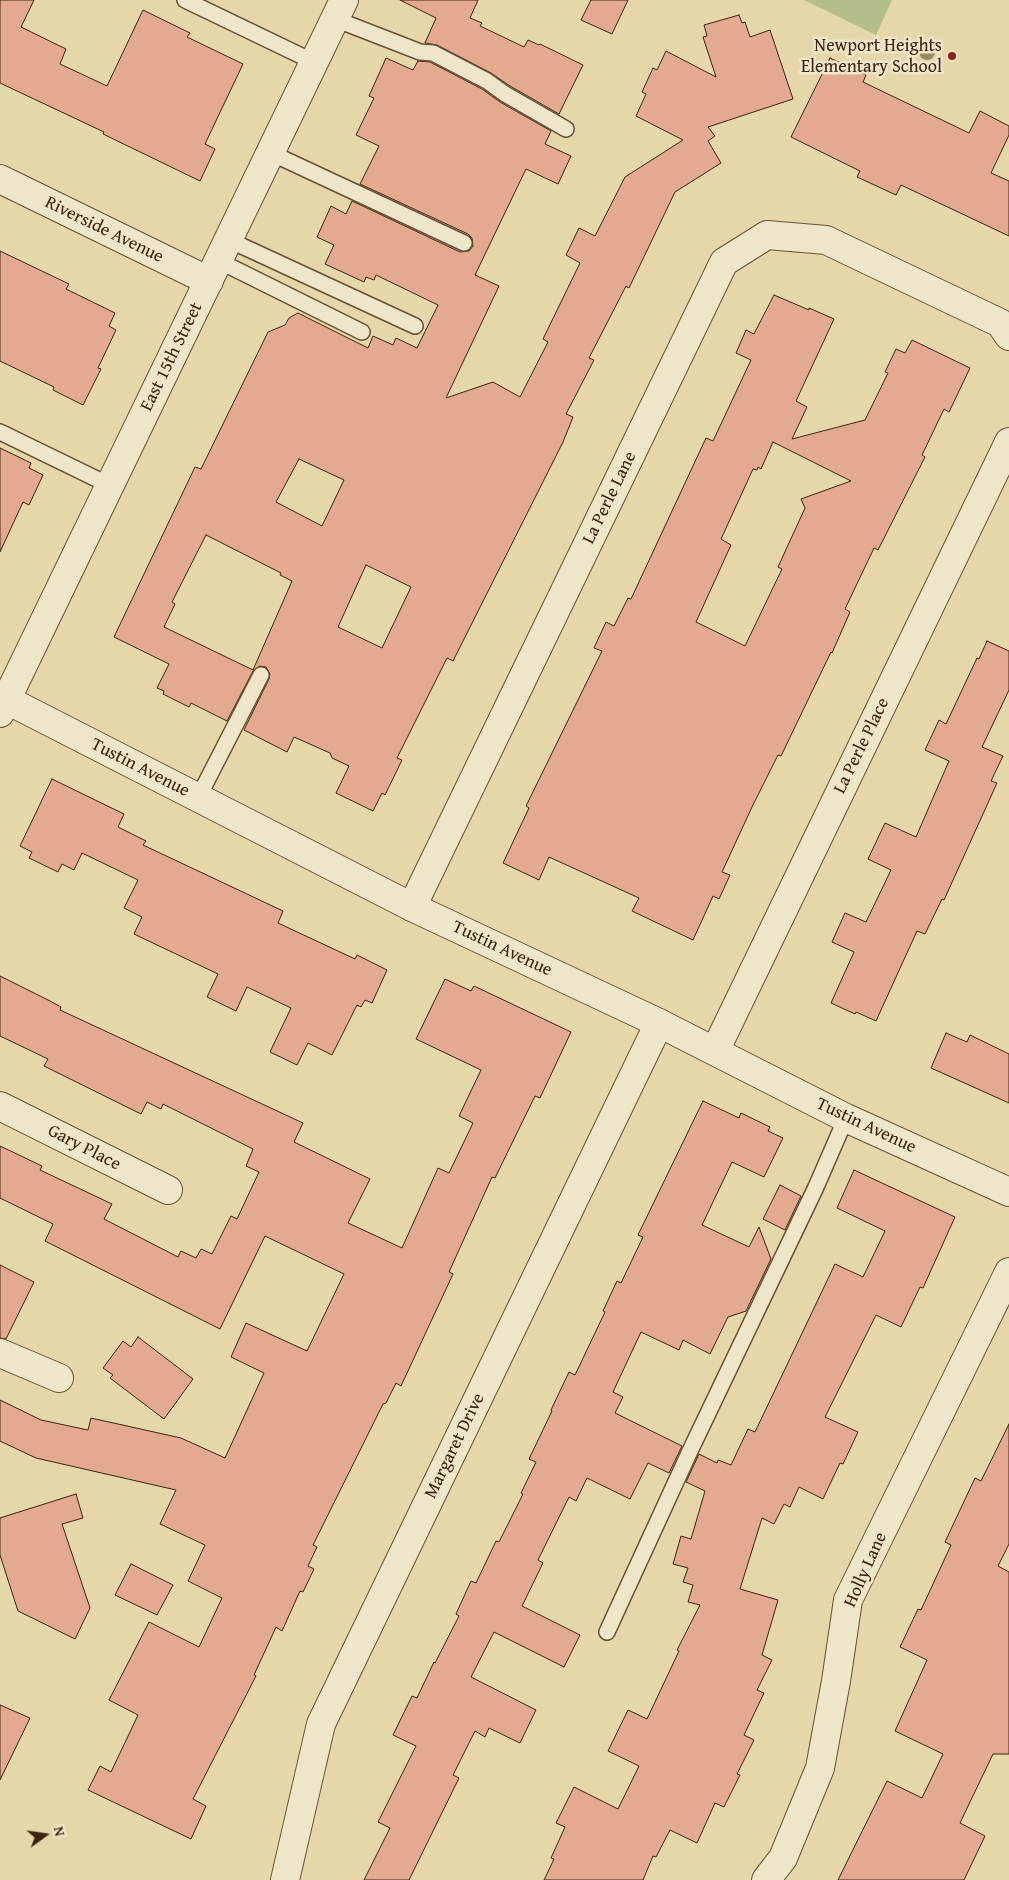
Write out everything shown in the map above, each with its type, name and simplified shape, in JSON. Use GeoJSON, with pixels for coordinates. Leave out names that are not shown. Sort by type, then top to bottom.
{"type":"FeatureCollection","features":[{"type":"Feature","properties":{"kind":"street","name":"East 15th Street"},"geometry":{"type":"LineString","coordinates":[[2,703],[340,9]]}},
{"type":"Feature","properties":{"kind":"street","name":"Riverside Avenue"},"geometry":{"type":"LineString","coordinates":[[0,179],[219,260]]}},
{"type":"Feature","properties":{"kind":"street","name":"La Perle Lane"},"geometry":{"type":"LineString","coordinates":[[412,907],[724,262],[767,235],[826,240],[1000,323],[1009,336]]}},
{"type":"Feature","properties":{"kind":"street","name":"La Perle Place"},"geometry":{"type":"LineString","coordinates":[[715,1051],[1009,442]]}},
{"type":"Feature","properties":{"kind":"street","name":"Tustin Avenue"},"geometry":{"type":"LineString","coordinates":[[2,703],[198,798],[412,907],[659,1023],[846,1118],[1009,1192]]}},
{"type":"Feature","properties":{"kind":"street","name":"Margaret Drive"},"geometry":{"type":"LineString","coordinates":[[285,1880],[321,1724],[659,1023]]}},
{"type":"Feature","properties":{"kind":"street","name":"Gary Place"},"geometry":{"type":"LineString","coordinates":[[0,1106],[168,1190]]}},
{"type":"Feature","properties":{"kind":"street","name":"Holly Lane"},"geometry":{"type":"LineString","coordinates":[[766,1880],[783,1858],[820,1768],[848,1600],[1009,1272]]}},
{"type":"Feature","properties":{"kind":"street"},"geometry":{"type":"LineString","coordinates":[[0,1353],[59,1378]]}},
{"type":"Feature","properties":{"kind":"lane"},"geometry":{"type":"LineString","coordinates":[[185,0],[314,62]]}},
{"type":"Feature","properties":{"kind":"lane"},"geometry":{"type":"LineString","coordinates":[[340,9],[420,52],[433,53],[488,81],[505,94],[566,129]]}},
{"type":"Feature","properties":{"kind":"lane"},"geometry":{"type":"LineString","coordinates":[[271,153],[464,243]]}},
{"type":"Feature","properties":{"kind":"lane"},"geometry":{"type":"LineString","coordinates":[[219,260],[415,326]]}},
{"type":"Feature","properties":{"kind":"lane"},"geometry":{"type":"LineString","coordinates":[[219,260],[362,332]]}},
{"type":"Feature","properties":{"kind":"lane"},"geometry":{"type":"LineString","coordinates":[[0,432],[109,485]]}},
{"type":"Feature","properties":{"kind":"lane"},"geometry":{"type":"LineString","coordinates":[[198,798],[261,675]]}},
{"type":"Feature","properties":{"kind":"lane"},"geometry":{"type":"LineString","coordinates":[[607,1632],[690,1451],[812,1196],[846,1118]]}},
{"type":"Feature","properties":{"kind":"green space"},"geometry":{"type":"Polygon","coordinates":[[[804,0],[892,0],[876,35],[804,0]]]}},
{"type":"Feature","properties":{"kind":"building"},"geometry":{"type":"Polygon","coordinates":[[[0,0],[34,0],[21,27],[66,49],[60,64],[107,86],[143,10],[190,33],[187,37],[243,64],[205,144],[215,149],[200,181],[103,134],[104,132],[0,83],[0,0]]]}},
{"type":"Feature","properties":{"kind":"building"},"geometry":{"type":"Polygon","coordinates":[[[400,0],[478,0],[470,18],[482,23],[480,26],[524,47],[528,40],[540,44],[583,65],[559,114],[491,73],[437,45],[425,43],[436,18],[400,0]]]}},
{"type":"Feature","properties":{"kind":"building"},"geometry":{"type":"Polygon","coordinates":[[[591,0],[628,0],[612,34],[581,20],[591,0]]]}},
{"type":"Feature","properties":{"kind":"building"},"geometry":{"type":"Polygon","coordinates":[[[739,15],[742,23],[745,22],[750,37],[770,30],[793,99],[708,127],[715,136],[708,141],[721,163],[675,192],[629,288],[626,286],[589,358],[594,360],[566,414],[573,417],[563,442],[453,661],[447,658],[397,758],[402,760],[385,795],[382,793],[373,811],[336,793],[349,766],[332,758],[330,753],[294,737],[287,752],[244,730],[269,679],[270,674],[266,667],[260,666],[253,671],[227,721],[191,703],[189,707],[163,694],[164,691],[157,688],[169,664],[114,637],[195,467],[201,469],[268,332],[285,325],[289,318],[298,313],[368,348],[373,336],[393,345],[396,338],[417,348],[438,305],[376,275],[374,280],[366,277],[364,282],[325,264],[334,245],[317,237],[331,206],[346,214],[352,201],[460,252],[469,251],[473,246],[472,238],[468,234],[360,184],[379,146],[356,135],[374,98],[369,96],[386,58],[413,70],[418,61],[430,62],[482,89],[500,102],[551,131],[545,144],[571,156],[558,184],[526,169],[475,275],[499,286],[446,398],[493,382],[520,397],[548,342],[543,339],[580,263],[566,255],[579,228],[595,236],[625,177],[683,140],[636,116],[646,94],[642,92],[653,68],[657,70],[666,51],[716,77],[703,37],[707,36],[704,25],[739,15]],[[299,459],[276,502],[322,526],[344,480],[299,459]],[[206,535],[172,602],[175,604],[164,627],[253,670],[292,581],[280,575],[281,573],[206,535]],[[366,565],[338,627],[382,648],[411,587],[366,565]]]}},
{"type":"Feature","properties":{"kind":"building"},"geometry":{"type":"Polygon","coordinates":[[[830,58],[866,75],[863,82],[969,133],[980,111],[1009,126],[1009,135],[991,173],[1009,181],[1009,236],[901,185],[896,195],[857,177],[860,171],[791,137],[830,58]]]}},
{"type":"Feature","properties":{"kind":"building"},"geometry":{"type":"Polygon","coordinates":[[[0,251],[69,284],[66,289],[115,313],[109,326],[116,330],[98,368],[101,369],[83,405],[53,390],[54,387],[0,361],[0,251]]]}},
{"type":"Feature","properties":{"kind":"building"},"geometry":{"type":"Polygon","coordinates":[[[774,295],[834,319],[796,401],[807,407],[792,439],[865,420],[888,373],[885,372],[896,349],[905,353],[912,340],[970,368],[949,412],[944,409],[922,455],[925,457],[878,550],[874,548],[845,609],[850,612],[832,653],[781,756],[778,755],[722,872],[730,875],[719,899],[713,896],[693,940],[632,911],[639,898],[549,857],[539,880],[503,863],[529,808],[526,806],[602,651],[594,648],[606,622],[614,626],[628,598],[631,599],[706,438],[713,441],[751,360],[736,353],[746,330],[754,334],[774,295]],[[773,442],[761,469],[758,467],[757,470],[753,469],[721,539],[731,545],[696,622],[745,646],[782,569],[778,567],[805,508],[801,499],[851,481],[773,442]]]}},
{"type":"Feature","properties":{"kind":"building"},"geometry":{"type":"Polygon","coordinates":[[[0,448],[31,463],[29,468],[43,475],[29,505],[23,502],[0,552],[0,448]]]}},
{"type":"Feature","properties":{"kind":"building"},"geometry":{"type":"Polygon","coordinates":[[[987,641],[1009,651],[1009,690],[982,747],[1003,756],[991,781],[997,783],[944,900],[942,899],[925,934],[917,931],[876,1021],[831,1003],[854,952],[832,942],[845,913],[866,922],[891,870],[868,859],[885,823],[916,837],[949,761],[925,750],[939,720],[946,724],[987,641]]]}},
{"type":"Feature","properties":{"kind":"building"},"geometry":{"type":"Polygon","coordinates":[[[52,779],[124,814],[118,827],[146,841],[143,845],[283,911],[278,923],[355,959],[357,955],[387,970],[372,1003],[365,1000],[361,1007],[357,1005],[332,1055],[308,1043],[297,1065],[270,1052],[291,1008],[247,987],[236,1011],[207,997],[218,974],[134,934],[142,917],[124,908],[138,880],[82,853],[74,870],[62,864],[58,872],[29,858],[32,852],[20,846],[52,779]]]}},
{"type":"Feature","properties":{"kind":"building"},"geometry":{"type":"Polygon","coordinates":[[[0,976],[61,1007],[60,1010],[303,1123],[294,1142],[370,1179],[348,1223],[402,1248],[438,1168],[449,1173],[473,1123],[459,1116],[481,1070],[416,1039],[445,979],[471,991],[474,986],[571,1032],[540,1098],[535,1096],[495,1178],[492,1177],[449,1272],[453,1274],[401,1386],[396,1383],[386,1403],[383,1404],[313,1545],[317,1547],[308,1566],[314,1569],[303,1592],[300,1591],[282,1631],[276,1627],[254,1675],[256,1676],[193,1799],[206,1806],[191,1839],[88,1790],[100,1766],[111,1772],[138,1715],[109,1700],[149,1622],[199,1647],[222,1598],[188,1581],[205,1545],[160,1524],[176,1490],[36,1458],[0,1441],[0,1400],[41,1420],[88,1430],[91,1418],[181,1438],[225,1458],[264,1373],[231,1357],[246,1323],[307,1351],[344,1274],[265,1236],[220,1329],[45,1241],[53,1224],[0,1198],[0,1146],[42,1166],[40,1170],[112,1204],[104,1219],[178,1257],[181,1251],[196,1258],[201,1249],[212,1254],[231,1216],[237,1219],[259,1172],[246,1166],[253,1149],[163,1104],[161,1109],[147,1102],[141,1114],[44,1066],[48,1059],[0,1036],[0,976]]]}},
{"type":"Feature","properties":{"kind":"building"},"geometry":{"type":"Polygon","coordinates":[[[946,1033],[967,1042],[970,1035],[1009,1054],[1009,1103],[931,1068],[946,1033]]]}},
{"type":"Feature","properties":{"kind":"building"},"geometry":{"type":"Polygon","coordinates":[[[703,1101],[739,1118],[741,1113],[770,1127],[768,1131],[783,1138],[764,1177],[732,1162],[702,1225],[749,1247],[759,1227],[771,1259],[746,1311],[728,1317],[710,1354],[683,1340],[679,1350],[641,1332],[613,1392],[623,1397],[615,1413],[682,1446],[669,1473],[648,1463],[630,1499],[587,1478],[576,1501],[569,1497],[538,1560],[543,1563],[522,1606],[580,1635],[564,1667],[494,1632],[471,1677],[536,1710],[520,1743],[489,1728],[485,1737],[475,1731],[453,1775],[459,1778],[409,1880],[364,1880],[390,1828],[378,1822],[416,1746],[393,1735],[412,1696],[417,1698],[459,1616],[456,1614],[471,1581],[476,1583],[496,1541],[499,1542],[523,1494],[521,1493],[536,1462],[529,1459],[551,1410],[569,1372],[575,1375],[605,1312],[603,1311],[617,1281],[621,1283],[643,1237],[638,1235],[703,1101]]]}},
{"type":"Feature","properties":{"kind":"building"},"geometry":{"type":"Polygon","coordinates":[[[854,1170],[955,1217],[923,1288],[920,1287],[901,1327],[876,1315],[825,1417],[858,1432],[843,1464],[840,1463],[823,1499],[799,1487],[790,1507],[784,1504],[774,1524],[762,1518],[740,1589],[778,1600],[762,1655],[772,1660],[757,1690],[764,1693],[744,1735],[754,1740],[737,1774],[740,1775],[724,1807],[715,1803],[697,1843],[670,1830],[656,1857],[653,1856],[643,1880],[544,1880],[554,1859],[551,1858],[565,1827],[556,1823],[574,1787],[618,1809],[639,1766],[608,1751],[628,1710],[647,1719],[679,1651],[677,1650],[700,1605],[688,1602],[693,1585],[683,1582],[688,1568],[673,1564],[681,1536],[691,1539],[705,1491],[686,1482],[699,1454],[717,1463],[718,1460],[731,1465],[748,1429],[755,1432],[835,1264],[863,1277],[885,1231],[837,1208],[854,1170]]]}},
{"type":"Feature","properties":{"kind":"building"},"geometry":{"type":"Polygon","coordinates":[[[780,1185],[801,1196],[785,1230],[763,1219],[780,1185]]]}},
{"type":"Feature","properties":{"kind":"building"},"geometry":{"type":"Polygon","coordinates":[[[0,1265],[34,1282],[6,1339],[0,1338],[0,1265]]]}},
{"type":"Feature","properties":{"kind":"building"},"geometry":{"type":"Polygon","coordinates":[[[138,1337],[193,1379],[164,1419],[110,1378],[113,1375],[103,1368],[123,1341],[131,1347],[138,1337]]]}},
{"type":"Feature","properties":{"kind":"building"},"geometry":{"type":"Polygon","coordinates":[[[1009,1424],[1009,1544],[998,1566],[1009,1572],[1009,1754],[993,1754],[960,1823],[985,1836],[964,1880],[838,1880],[887,1781],[922,1798],[943,1754],[895,1731],[927,1660],[900,1647],[918,1609],[921,1610],[951,1545],[945,1542],[975,1478],[981,1481],[1009,1424]]]}},
{"type":"Feature","properties":{"kind":"building"},"geometry":{"type":"Polygon","coordinates":[[[76,1494],[83,1518],[62,1524],[90,1608],[75,1639],[18,1611],[0,1555],[0,1518],[76,1494]]]}},
{"type":"Feature","properties":{"kind":"building"},"geometry":{"type":"Polygon","coordinates":[[[131,1564],[173,1585],[157,1615],[115,1595],[131,1564]]]}},
{"type":"Feature","properties":{"kind":"building"},"geometry":{"type":"Polygon","coordinates":[[[0,1705],[30,1718],[0,1780],[0,1705]]]}},
{"type":"Feature","properties":{"kind":"place","name":"Newport Heights Elementary School"},"geometry":{"type":"Point","coordinates":[952,56]}}]}
